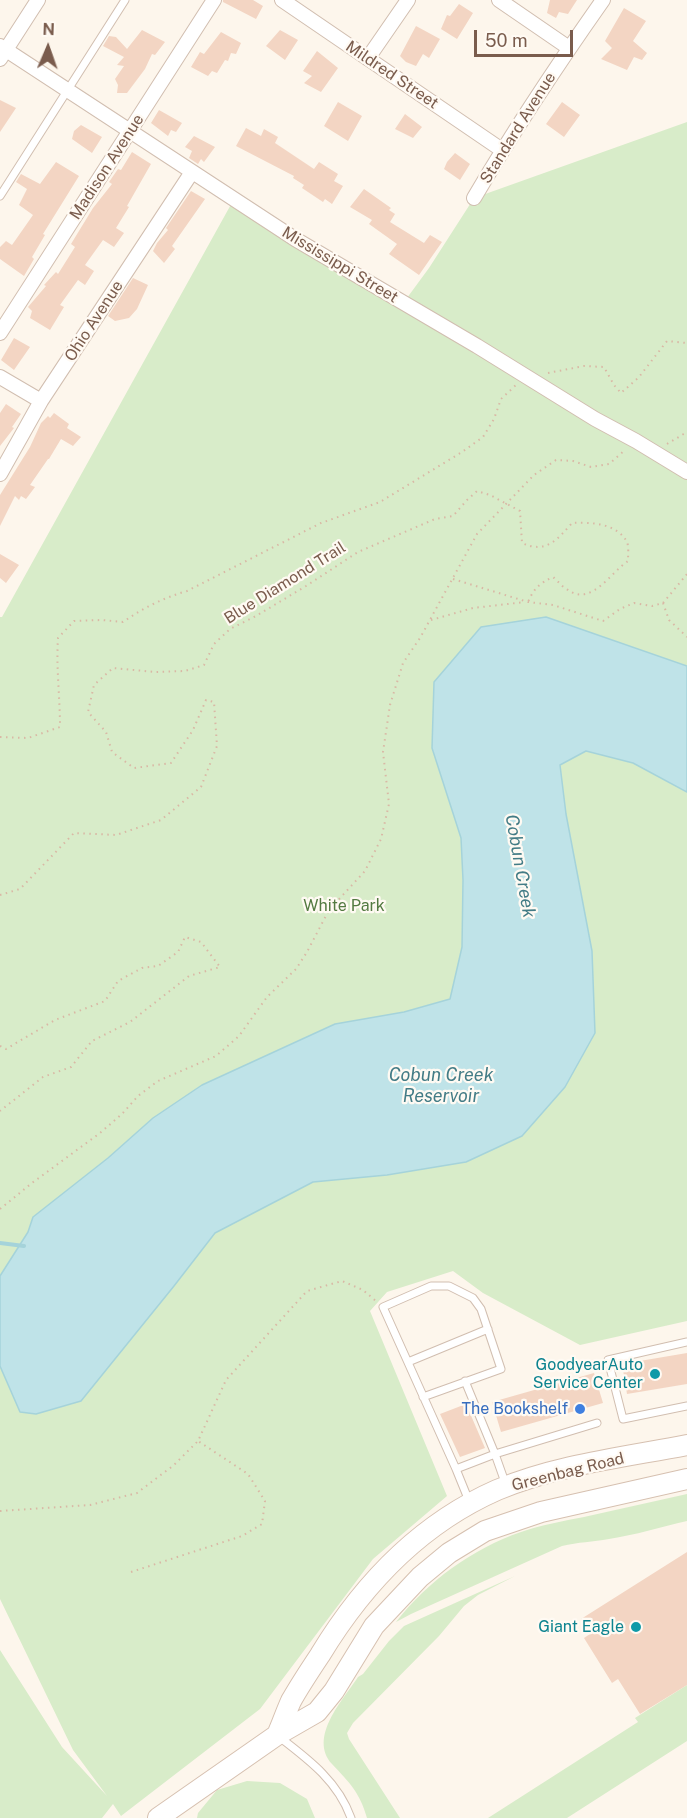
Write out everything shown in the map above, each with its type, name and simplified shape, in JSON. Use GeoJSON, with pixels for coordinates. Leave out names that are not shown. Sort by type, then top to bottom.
{"type":"FeatureCollection","features":[{"type":"Feature","properties":{"kind":"main road","name":"Greenbag Road"},"geometry":{"type":"LineString","coordinates":[[277,1735],[291,1702],[335,1630],[357,1600],[384,1569],[419,1537],[444,1519],[470,1503],[535,1477],[591,1463],[687,1445]]}},
{"type":"Feature","properties":{"kind":"main road","name":"Greenbag Road"},"geometry":{"type":"LineString","coordinates":[[158,1818],[277,1735],[317,1712],[334,1691],[374,1626],[420,1577],[449,1553],[485,1531],[541,1512],[687,1479]]}},
{"type":"Feature","properties":{"kind":"street"},"geometry":{"type":"LineString","coordinates":[[2,52],[38,0]]}},
{"type":"Feature","properties":{"kind":"street","name":"Madison Avenue"},"geometry":{"type":"LineString","coordinates":[[0,333],[214,0]]}},
{"type":"Feature","properties":{"kind":"street","name":"Mildred Street"},"geometry":{"type":"LineString","coordinates":[[282,0],[502,150]]}},
{"type":"Feature","properties":{"kind":"street"},"geometry":{"type":"LineString","coordinates":[[368,58],[408,0]]}},
{"type":"Feature","properties":{"kind":"street"},"geometry":{"type":"LineString","coordinates":[[499,0],[569,48]]}},
{"type":"Feature","properties":{"kind":"street","name":"Standard Avenue"},"geometry":{"type":"LineString","coordinates":[[474,198],[502,150],[603,0]]}},
{"type":"Feature","properties":{"kind":"street","name":"Mississippi Street"},"geometry":{"type":"LineString","coordinates":[[2,52],[67,90],[295,239],[687,472]]}},
{"type":"Feature","properties":{"kind":"street","name":"Ohio Avenue"},"geometry":{"type":"LineString","coordinates":[[0,474],[41,401],[192,172]]}},
{"type":"Feature","properties":{"kind":"street"},"geometry":{"type":"LineString","coordinates":[[0,377],[41,401]]}},
{"type":"Feature","properties":{"kind":"lane"},"geometry":{"type":"LineString","coordinates":[[0,196],[125,0]]}},
{"type":"Feature","properties":{"kind":"lane"},"geometry":{"type":"LineString","coordinates":[[423,1397],[501,1369],[481,1309],[474,1298],[449,1286],[431,1286],[383,1306],[423,1397],[456,1469],[470,1503]]}},
{"type":"Feature","properties":{"kind":"lane"},"geometry":{"type":"LineString","coordinates":[[408,1362],[488,1329]]}},
{"type":"Feature","properties":{"kind":"lane"},"geometry":{"type":"LineString","coordinates":[[687,1342],[609,1360],[623,1419],[687,1406]]}},
{"type":"Feature","properties":{"kind":"lane"},"geometry":{"type":"LineString","coordinates":[[465,1381],[506,1487]]}},
{"type":"Feature","properties":{"kind":"lane"},"geometry":{"type":"LineString","coordinates":[[456,1469],[495,1454],[597,1423]]}},
{"type":"Feature","properties":{"kind":"lane"},"geometry":{"type":"LineString","coordinates":[[277,1735],[317,1766],[336,1789],[351,1818]]}},
{"type":"Feature","properties":{"kind":"path"},"geometry":{"type":"LineString","coordinates":[[526,377],[584,366],[604,367],[621,393],[639,377],[667,341],[687,343]]}},
{"type":"Feature","properties":{"kind":"path","name":"Blue Diamond Trail"},"geometry":{"type":"LineString","coordinates":[[0,737],[28,738],[60,727],[60,697],[56,663],[58,638],[74,621],[123,622],[165,597],[187,591],[321,523],[380,502],[483,437],[494,419],[501,399],[526,377]]}},
{"type":"Feature","properties":{"kind":"path"},"geometry":{"type":"LineString","coordinates":[[654,452],[687,432]]}},
{"type":"Feature","properties":{"kind":"path"},"geometry":{"type":"LineString","coordinates":[[0,1209],[100,1132],[122,1114],[138,1096],[158,1081],[216,1056],[239,1036],[267,997],[296,969],[329,910],[365,871],[381,839],[389,804],[383,752],[390,705],[403,663],[477,534],[534,475],[556,460],[573,461],[591,467],[609,464],[636,441]]}},
{"type":"Feature","properties":{"kind":"path","name":"Blue Diamond Trail"},"geometry":{"type":"LineString","coordinates":[[0,895],[20,889],[74,833],[116,835],[161,820],[201,787],[217,746],[214,702],[206,700],[193,730],[171,763],[134,768],[112,752],[106,732],[88,712],[94,685],[112,668],[155,672],[185,671],[204,665],[214,644],[231,629],[306,586],[358,552],[435,519],[453,516],[477,491],[490,495],[519,511],[522,543],[532,548],[554,544],[572,523],[581,522],[591,522],[619,531],[628,544],[628,561],[618,568],[606,582],[590,593],[569,592],[553,577],[534,589],[528,602]]}},
{"type":"Feature","properties":{"kind":"path"},"geometry":{"type":"LineString","coordinates":[[452,579],[603,621],[620,609],[634,603],[652,606],[663,603],[687,574]]}},
{"type":"Feature","properties":{"kind":"path"},"geometry":{"type":"LineString","coordinates":[[429,621],[473,608],[528,602]]}},
{"type":"Feature","properties":{"kind":"path"},"geometry":{"type":"LineString","coordinates":[[663,603],[669,620],[687,638]]}},
{"type":"Feature","properties":{"kind":"path"},"geometry":{"type":"LineString","coordinates":[[0,1046],[6,1049],[55,1020],[105,1001],[118,981],[142,968],[158,966],[178,952],[185,937],[201,942],[220,967],[189,976],[130,1022],[92,1041],[71,1067],[43,1077],[0,1111]]}},
{"type":"Feature","properties":{"kind":"path"},"geometry":{"type":"LineString","coordinates":[[0,1511],[90,1505],[137,1492],[174,1465],[198,1441],[226,1380],[307,1291],[342,1281],[363,1290],[383,1306]]}},
{"type":"Feature","properties":{"kind":"path"},"geometry":{"type":"LineString","coordinates":[[131,1572],[242,1536],[262,1524],[266,1501],[248,1474],[198,1441]]}},
{"type":"Feature","properties":{"kind":"green space","name":"White Park"},"geometry":{"type":"Polygon","coordinates":[[[687,122],[687,1321],[580,1345],[483,1293],[453,1271],[387,1292],[370,1311],[447,1496],[373,1559],[260,1709],[121,1816],[113,1804],[102,1818],[0,1818],[0,1650],[62,1747],[107,1796],[73,1750],[0,1599],[0,617],[234,199],[404,302],[474,198],[687,122]]]}},
{"type":"Feature","properties":{"kind":"green space"},"geometry":{"type":"Polygon","coordinates":[[[687,1494],[687,1521],[619,1537],[562,1546],[396,1622],[422,1593],[452,1568],[485,1547],[503,1539],[544,1525],[687,1494]]]}},
{"type":"Feature","properties":{"kind":"green space"},"geometry":{"type":"Polygon","coordinates":[[[515,1576],[478,1595],[464,1606],[439,1636],[353,1723],[347,1733],[349,1739],[400,1818],[367,1818],[358,1795],[332,1764],[326,1753],[324,1742],[330,1719],[358,1677],[404,1626],[515,1576]]]}},
{"type":"Feature","properties":{"kind":"green space"},"geometry":{"type":"Polygon","coordinates":[[[687,1685],[687,1741],[567,1818],[488,1818],[638,1722],[635,1718],[687,1685]]]}},
{"type":"Feature","properties":{"kind":"green space"},"geometry":{"type":"Polygon","coordinates":[[[247,1781],[280,1783],[307,1799],[315,1818],[197,1818],[198,1813],[217,1790],[247,1781]]]}},
{"type":"Feature","properties":{"kind":"water","name":"Cobun Creek Reservoir"},"geometry":{"type":"Polygon","coordinates":[[[546,617],[687,666],[687,792],[633,763],[586,751],[560,765],[566,814],[592,951],[595,1033],[565,1087],[522,1136],[466,1162],[387,1175],[313,1182],[215,1233],[81,1401],[36,1414],[20,1412],[0,1366],[0,1276],[28,1232],[33,1217],[108,1158],[153,1118],[202,1085],[335,1024],[404,1012],[450,999],[462,947],[461,838],[432,748],[434,682],[481,627],[546,617]]]}},
{"type":"Feature","properties":{"kind":"building"},"geometry":{"type":"Polygon","coordinates":[[[223,0],[253,0],[263,6],[256,19],[223,0]]]}},
{"type":"Feature","properties":{"kind":"building"},"geometry":{"type":"Polygon","coordinates":[[[550,0],[577,0],[568,14],[559,12],[556,18],[547,13],[550,0]]]}},
{"type":"Feature","properties":{"kind":"building"},"geometry":{"type":"Polygon","coordinates":[[[459,4],[473,13],[457,39],[441,29],[447,15],[450,16],[459,4]]]}},
{"type":"Feature","properties":{"kind":"building"},"geometry":{"type":"Polygon","coordinates":[[[624,8],[646,21],[633,41],[647,53],[642,60],[634,57],[627,70],[601,59],[612,48],[605,41],[624,8]]]}},
{"type":"Feature","properties":{"kind":"building"},"geometry":{"type":"Polygon","coordinates":[[[416,26],[440,39],[429,58],[423,54],[416,66],[406,62],[400,56],[416,26]]]}},
{"type":"Feature","properties":{"kind":"building"},"geometry":{"type":"Polygon","coordinates":[[[142,30],[165,42],[155,55],[152,54],[145,69],[127,93],[117,93],[118,85],[115,79],[124,66],[117,65],[124,57],[103,46],[109,36],[116,37],[127,49],[142,30]]]}},
{"type":"Feature","properties":{"kind":"building"},"geometry":{"type":"Polygon","coordinates":[[[280,30],[298,40],[285,60],[266,46],[280,30]]]}},
{"type":"Feature","properties":{"kind":"building"},"geometry":{"type":"Polygon","coordinates":[[[221,32],[241,43],[236,54],[231,53],[228,61],[225,60],[217,73],[212,71],[208,76],[191,67],[200,52],[204,54],[221,32]]]}},
{"type":"Feature","properties":{"kind":"building"},"geometry":{"type":"Polygon","coordinates":[[[317,51],[338,68],[321,92],[304,83],[312,76],[303,71],[317,51]]]}},
{"type":"Feature","properties":{"kind":"building"},"geometry":{"type":"Polygon","coordinates":[[[0,100],[16,108],[0,132],[0,100]]]}},
{"type":"Feature","properties":{"kind":"building"},"geometry":{"type":"Polygon","coordinates":[[[338,102],[362,116],[348,141],[324,126],[338,102]]]}},
{"type":"Feature","properties":{"kind":"building"},"geometry":{"type":"Polygon","coordinates":[[[562,102],[580,115],[564,137],[546,124],[562,102]]]}},
{"type":"Feature","properties":{"kind":"building"},"geometry":{"type":"Polygon","coordinates":[[[159,110],[182,123],[176,132],[171,130],[168,136],[151,123],[159,110]]]}},
{"type":"Feature","properties":{"kind":"building"},"geometry":{"type":"Polygon","coordinates":[[[405,114],[422,127],[413,138],[395,129],[405,114]]]}},
{"type":"Feature","properties":{"kind":"building"},"geometry":{"type":"Polygon","coordinates":[[[81,125],[102,137],[92,153],[72,139],[74,131],[81,125]]]}},
{"type":"Feature","properties":{"kind":"building"},"geometry":{"type":"Polygon","coordinates":[[[246,128],[261,136],[264,129],[278,137],[275,143],[314,169],[319,162],[338,174],[334,181],[343,186],[332,204],[325,199],[323,202],[302,188],[304,185],[293,178],[294,176],[236,146],[246,128]]]}},
{"type":"Feature","properties":{"kind":"building"},"geometry":{"type":"Polygon","coordinates":[[[194,136],[215,147],[204,162],[201,159],[198,164],[189,158],[192,151],[185,147],[194,136]]]}},
{"type":"Feature","properties":{"kind":"building"},"geometry":{"type":"Polygon","coordinates":[[[132,152],[151,164],[116,228],[124,233],[114,247],[103,240],[85,265],[94,271],[85,285],[78,280],[60,305],[64,307],[50,330],[30,318],[32,311],[28,307],[46,286],[44,285],[56,272],[58,274],[75,247],[71,244],[93,208],[112,184],[109,182],[118,169],[121,170],[132,152]]]}},
{"type":"Feature","properties":{"kind":"building"},"geometry":{"type":"Polygon","coordinates":[[[455,153],[470,164],[460,180],[444,169],[455,153]]]}},
{"type":"Feature","properties":{"kind":"building"},"geometry":{"type":"Polygon","coordinates":[[[56,162],[79,176],[43,234],[45,235],[24,276],[0,259],[0,247],[6,241],[12,245],[33,215],[19,205],[27,189],[16,182],[21,174],[40,184],[56,162]]]}},
{"type":"Feature","properties":{"kind":"building"},"geometry":{"type":"Polygon","coordinates":[[[364,189],[391,208],[389,210],[395,214],[390,222],[424,243],[430,235],[442,242],[419,275],[389,254],[397,244],[369,224],[372,220],[350,207],[364,189]]]}},
{"type":"Feature","properties":{"kind":"building"},"geometry":{"type":"Polygon","coordinates":[[[191,191],[205,199],[172,246],[175,249],[164,263],[153,251],[191,191]]]}},
{"type":"Feature","properties":{"kind":"building"},"geometry":{"type":"Polygon","coordinates":[[[133,278],[148,285],[137,309],[129,318],[115,321],[108,316],[133,278]]]}},
{"type":"Feature","properties":{"kind":"building"},"geometry":{"type":"Polygon","coordinates":[[[14,338],[30,347],[14,370],[1,360],[14,338]]]}},
{"type":"Feature","properties":{"kind":"building"},"geometry":{"type":"Polygon","coordinates":[[[6,404],[21,414],[12,427],[14,428],[0,446],[0,413],[6,404]]]}},
{"type":"Feature","properties":{"kind":"building"},"geometry":{"type":"Polygon","coordinates":[[[54,413],[69,424],[67,428],[81,437],[73,446],[61,439],[30,485],[35,487],[26,499],[21,496],[19,500],[15,496],[0,526],[0,495],[30,447],[41,423],[54,413]]]}},
{"type":"Feature","properties":{"kind":"building"},"geometry":{"type":"Polygon","coordinates":[[[0,554],[19,565],[6,583],[0,578],[0,554]]]}},
{"type":"Feature","properties":{"kind":"building","name":"GoodyearAuto Service Center"},"geometry":{"type":"Polygon","coordinates":[[[687,1353],[687,1384],[627,1394],[622,1364],[687,1353]]]}},
{"type":"Feature","properties":{"kind":"building"},"geometry":{"type":"Polygon","coordinates":[[[594,1373],[603,1403],[501,1432],[492,1402],[594,1373]]]}},
{"type":"Feature","properties":{"kind":"building"},"geometry":{"type":"Polygon","coordinates":[[[466,1404],[485,1448],[460,1457],[440,1414],[466,1404]]]}},
{"type":"Feature","properties":{"kind":"building","name":"Giant Eagle"},"geometry":{"type":"Polygon","coordinates":[[[687,1552],[687,1685],[640,1714],[618,1679],[612,1683],[584,1638],[590,1634],[581,1619],[687,1552]]]}},
{"type":"Feature","properties":{"kind":"waterway","name":"Cobun Creek"},"geometry":{"type":"LineString","coordinates":[[0,1243],[24,1246]]}},
{"type":"Feature","properties":{"kind":"place","name":"GoodyearAuto Service Center"},"geometry":{"type":"Point","coordinates":[655,1374]}},
{"type":"Feature","properties":{"kind":"place","name":"The Bookshelf"},"geometry":{"type":"Point","coordinates":[580,1409]}},
{"type":"Feature","properties":{"kind":"place","name":"Giant Eagle"},"geometry":{"type":"Point","coordinates":[636,1627]}}]}
